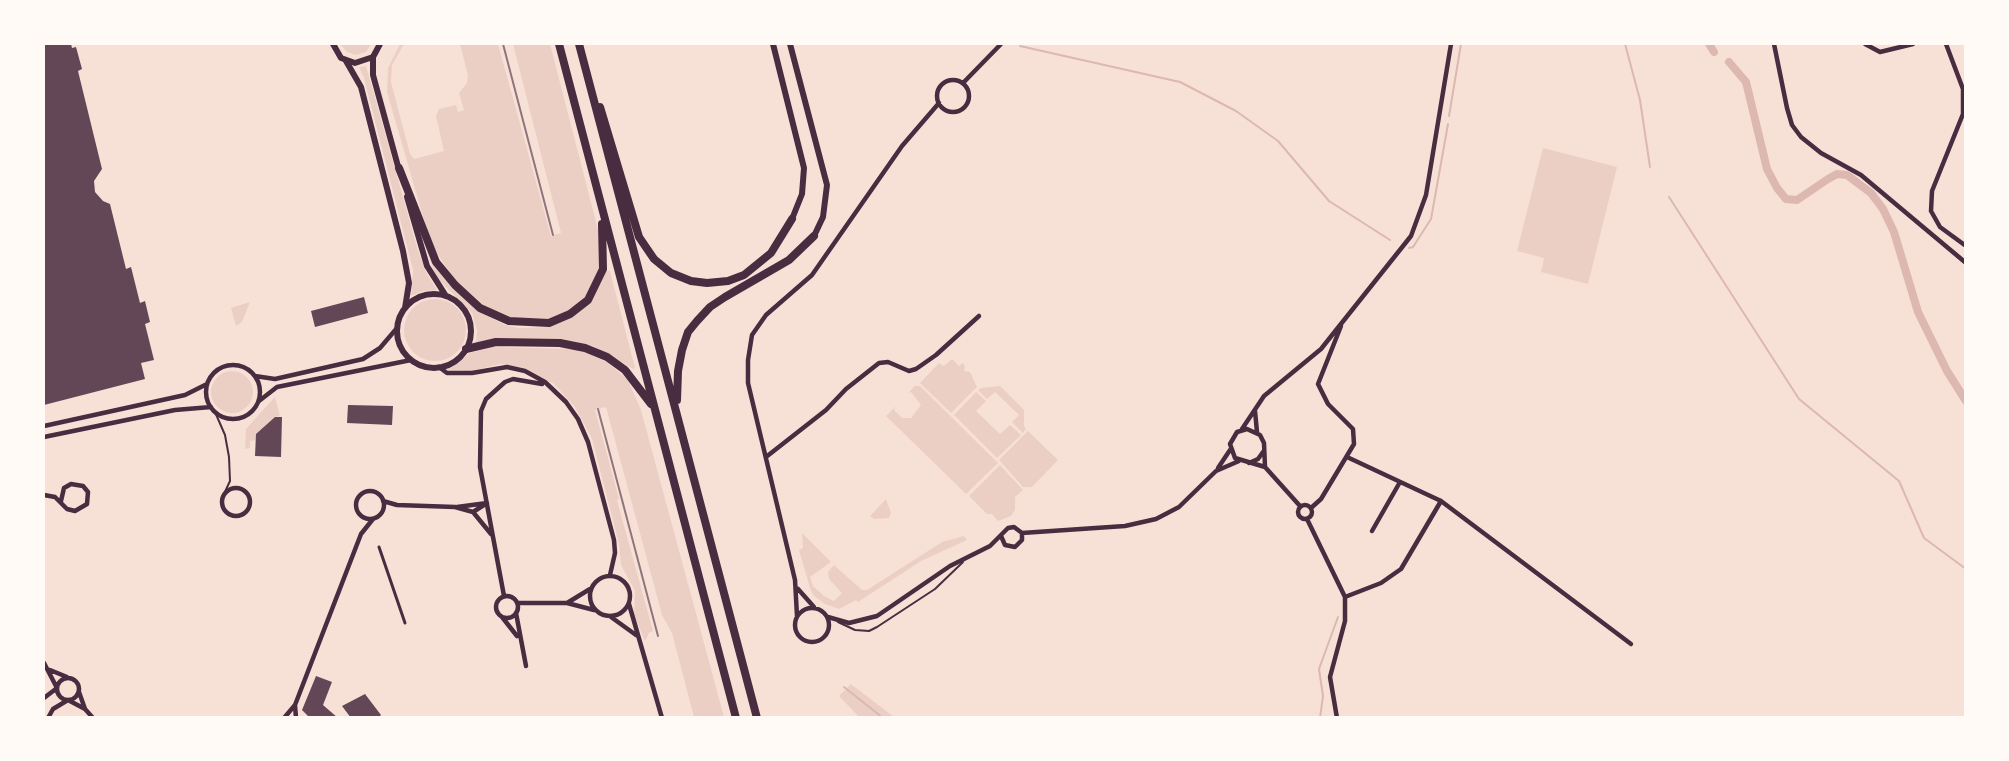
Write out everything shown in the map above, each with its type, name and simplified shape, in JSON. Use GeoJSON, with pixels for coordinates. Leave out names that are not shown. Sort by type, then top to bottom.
{"type":"FeatureCollection","features":[{"type":"Feature","properties":{"kind":"highway"},"geometry":{"type":"LineString","coordinates":[[559,44],[736,717]]}},
{"type":"Feature","properties":{"kind":"highway"},"geometry":{"type":"LineString","coordinates":[[580,47],[611,137],[638,234],[651,255],[664,268],[681,278],[699,283],[736,279],[752,271],[766,260],[792,219]]}},
{"type":"Feature","properties":{"kind":"highway"},"geometry":{"type":"LineString","coordinates":[[580,47],[757,717]]}},
{"type":"Feature","properties":{"kind":"highway"},"geometry":{"type":"LineString","coordinates":[[399,168],[417,209],[424,237],[444,273],[480,308],[494,316],[522,324],[559,320],[581,306],[594,291],[603,269],[604,257],[600,200]]}},
{"type":"Feature","properties":{"kind":"highway"},"geometry":{"type":"LineString","coordinates":[[677,416],[678,370],[688,332],[710,307],[789,260],[813,236]]}},
{"type":"Feature","properties":{"kind":"highway"},"geometry":{"type":"LineString","coordinates":[[466,349],[496,342],[574,345],[596,351],[625,370],[655,411]]}},
{"type":"Feature","properties":{"kind":"main road"},"geometry":{"type":"LineString","coordinates":[[333,44],[336,52],[346,61],[361,87],[403,251],[409,283],[405,308],[397,328],[400,345],[411,360],[424,367],[439,368],[455,361],[466,349],[471,331],[468,316],[456,301],[446,296],[423,296],[405,308]]}},
{"type":"Feature","properties":{"kind":"main road"},"geometry":{"type":"LineString","coordinates":[[380,44],[373,57],[373,75],[427,266],[446,296]]}},
{"type":"Feature","properties":{"kind":"main road"},"geometry":{"type":"LineString","coordinates":[[773,44],[804,168],[802,194],[792,219]]}},
{"type":"Feature","properties":{"kind":"main road"},"geometry":{"type":"LineString","coordinates":[[790,44],[827,185],[823,217],[813,236]]}},
{"type":"Feature","properties":{"kind":"main road"},"geometry":{"type":"LineString","coordinates":[[346,61],[355,63],[373,57]]}},
{"type":"Feature","properties":{"kind":"street"},"geometry":{"type":"LineString","coordinates":[[963,83],[1001,44]]}},
{"type":"Feature","properties":{"kind":"street"},"geometry":{"type":"LineString","coordinates":[[796,586],[815,608],[828,617],[838,622],[858,622],[877,616],[950,566],[990,546],[1002,536],[1005,529],[1017,528],[1022,533],[1125,526],[1156,519],[1179,507],[1216,471],[1230,450],[1231,439],[1242,429],[1264,396],[1311,359],[1399,253],[1422,211],[1451,44]]}},
{"type":"Feature","properties":{"kind":"street"},"geometry":{"type":"LineString","coordinates":[[1774,44],[1787,108],[1792,125],[1801,136],[1821,153],[1861,175],[1965,263]]}},
{"type":"Feature","properties":{"kind":"street"},"geometry":{"type":"LineString","coordinates":[[1865,44],[1880,52],[1913,44]]}},
{"type":"Feature","properties":{"kind":"street"},"geometry":{"type":"LineString","coordinates":[[1946,44],[1963,89],[1963,114],[1932,190],[1931,211],[1940,227],[1965,246]]}},
{"type":"Feature","properties":{"kind":"street"},"geometry":{"type":"LineString","coordinates":[[828,617],[827,634],[812,643],[799,636],[795,626],[796,586],[748,382],[748,360],[752,335],[766,315],[812,275],[902,146],[939,103],[938,93],[943,83],[953,80],[963,83],[969,96],[962,109],[950,111],[939,103]]}},
{"type":"Feature","properties":{"kind":"street"},"geometry":{"type":"LineString","coordinates":[[766,457],[879,363],[888,362],[909,371],[916,369],[936,355],[979,316]]}},
{"type":"Feature","properties":{"kind":"street"},"geometry":{"type":"LineString","coordinates":[[1307,519],[1311,514],[1311,508],[1321,499],[1347,457],[1356,436],[1346,421],[1328,404],[1318,384],[1342,323]]}},
{"type":"Feature","properties":{"kind":"street"},"geometry":{"type":"LineString","coordinates":[[255,376],[261,393],[254,410],[240,418],[227,418],[215,412],[211,407],[206,392],[207,384],[215,372],[226,366],[242,366],[255,376],[275,379],[363,359],[380,348],[397,328]]}},
{"type":"Feature","properties":{"kind":"street"},"geometry":{"type":"LineString","coordinates":[[259,401],[277,387],[411,360]]}},
{"type":"Feature","properties":{"kind":"street"},"geometry":{"type":"LineString","coordinates":[[439,368],[447,373],[507,368],[525,371],[553,388],[574,412],[588,442],[615,546],[610,575]]}},
{"type":"Feature","properties":{"kind":"street"},"geometry":{"type":"LineString","coordinates":[[504,596],[480,467],[480,411],[486,399],[505,382],[525,380],[553,388]]}},
{"type":"Feature","properties":{"kind":"street"},"geometry":{"type":"LineString","coordinates":[[44,426],[185,395],[207,384]]}},
{"type":"Feature","properties":{"kind":"street"},"geometry":{"type":"LineString","coordinates":[[44,437],[182,409],[211,407]]}},
{"type":"Feature","properties":{"kind":"street"},"geometry":{"type":"LineString","coordinates":[[1255,411],[1257,432],[1262,439],[1265,467]]}},
{"type":"Feature","properties":{"kind":"street"},"geometry":{"type":"LineString","coordinates":[[1242,429],[1257,432]]}},
{"type":"Feature","properties":{"kind":"street"},"geometry":{"type":"LineString","coordinates":[[1230,450],[1239,461]]}},
{"type":"Feature","properties":{"kind":"street"},"geometry":{"type":"LineString","coordinates":[[1249,463],[1258,459],[1263,452]]}},
{"type":"Feature","properties":{"kind":"street"},"geometry":{"type":"LineString","coordinates":[[1347,457],[1441,501],[1631,644]]}},
{"type":"Feature","properties":{"kind":"street"},"geometry":{"type":"LineString","coordinates":[[1216,471],[1239,461],[1265,467],[1300,506]]}},
{"type":"Feature","properties":{"kind":"street"},"geometry":{"type":"LineString","coordinates":[[1372,531],[1400,482]]}},
{"type":"Feature","properties":{"kind":"street"},"geometry":{"type":"LineString","coordinates":[[75,483],[83,486],[88,492],[88,500],[84,507],[75,511],[66,509],[61,501],[45,495],[75,483]]}},
{"type":"Feature","properties":{"kind":"street"},"geometry":{"type":"LineString","coordinates":[[61,501],[64,488]]}},
{"type":"Feature","properties":{"kind":"street"},"geometry":{"type":"LineString","coordinates":[[232,489],[245,491],[250,501],[246,512],[239,516],[227,513],[222,502],[225,494],[232,489]]}},
{"type":"Feature","properties":{"kind":"street"},"geometry":{"type":"LineString","coordinates":[[361,534],[356,502],[362,493],[375,492],[383,501],[397,506],[455,507],[487,503]]}},
{"type":"Feature","properties":{"kind":"street"},"geometry":{"type":"LineString","coordinates":[[382,512],[383,501]]}},
{"type":"Feature","properties":{"kind":"street"},"geometry":{"type":"LineString","coordinates":[[1345,597],[1392,577],[1407,561],[1441,501]]}},
{"type":"Feature","properties":{"kind":"street"},"geometry":{"type":"LineString","coordinates":[[473,512],[487,503]]}},
{"type":"Feature","properties":{"kind":"street"},"geometry":{"type":"LineString","coordinates":[[1300,506],[1306,505],[1311,508]]}},
{"type":"Feature","properties":{"kind":"street"},"geometry":{"type":"LineString","coordinates":[[287,717],[295,705],[361,534],[382,512],[397,506]]}},
{"type":"Feature","properties":{"kind":"street"},"geometry":{"type":"LineString","coordinates":[[1300,506],[1298,514],[1307,519],[1345,597],[1345,621],[1330,677],[1337,717]]}},
{"type":"Feature","properties":{"kind":"street"},"geometry":{"type":"LineString","coordinates":[[455,507],[473,512],[494,539]]}},
{"type":"Feature","properties":{"kind":"street"},"geometry":{"type":"LineString","coordinates":[[358,514],[365,519],[373,519]]}},
{"type":"Feature","properties":{"kind":"street"},"geometry":{"type":"LineString","coordinates":[[1002,536],[1003,542],[1011,548],[1020,543],[1022,533]]}},
{"type":"Feature","properties":{"kind":"street"},"geometry":{"type":"LineString","coordinates":[[379,547],[405,623]]}},
{"type":"Feature","properties":{"kind":"street"},"geometry":{"type":"LineString","coordinates":[[567,603],[591,588],[598,579],[610,575],[617,576],[627,584],[630,590],[629,604],[662,717]]}},
{"type":"Feature","properties":{"kind":"street"},"geometry":{"type":"LineString","coordinates":[[591,588],[590,600],[597,611]]}},
{"type":"Feature","properties":{"kind":"street"},"geometry":{"type":"LineString","coordinates":[[519,642],[517,603],[512,597],[504,596],[498,600],[495,607],[514,631],[526,666]]}},
{"type":"Feature","properties":{"kind":"street"},"geometry":{"type":"LineString","coordinates":[[517,603],[567,603],[597,611],[632,631],[640,640]]}},
{"type":"Feature","properties":{"kind":"street"},"geometry":{"type":"LineString","coordinates":[[608,616],[621,613],[629,604]]}},
{"type":"Feature","properties":{"kind":"street"},"geometry":{"type":"LineString","coordinates":[[797,616],[805,610],[815,608]]}},
{"type":"Feature","properties":{"kind":"street"},"geometry":{"type":"LineString","coordinates":[[502,617],[511,617],[516,613]]}},
{"type":"Feature","properties":{"kind":"street"},"geometry":{"type":"LineString","coordinates":[[44,663],[61,698],[85,709],[93,717]]}},
{"type":"Feature","properties":{"kind":"street"},"geometry":{"type":"LineString","coordinates":[[48,668],[76,682],[85,709]]}},
{"type":"Feature","properties":{"kind":"street"},"geometry":{"type":"LineString","coordinates":[[44,698],[57,688],[59,682],[69,678]]}},
{"type":"Feature","properties":{"kind":"street"},"geometry":{"type":"LineString","coordinates":[[48,717],[53,709],[75,697],[79,690]]}},
{"type":"Feature","properties":{"kind":"street"},"geometry":{"type":"LineString","coordinates":[[295,705],[296,717]]}},
{"type":"Feature","properties":{"kind":"lane"},"geometry":{"type":"LineString","coordinates":[[215,412],[225,435],[229,457],[230,481],[225,494]]}},
{"type":"Feature","properties":{"kind":"lane"},"geometry":{"type":"LineString","coordinates":[[838,622],[855,630],[868,631],[877,627],[935,589],[970,556]]}},
{"type":"Feature","properties":{"kind":"shaded area"},"geometry":{"type":"Polygon","coordinates":[[[340,44],[371,44],[366,52],[356,55],[347,52],[340,44]]]}},
{"type":"Feature","properties":{"kind":"shaded area"},"geometry":{"type":"Polygon","coordinates":[[[400,44],[404,44],[392,65],[391,82],[410,154],[414,159],[444,151],[436,116],[439,109],[456,105],[458,112],[464,110],[459,93],[467,83],[468,75],[460,44],[498,44],[551,236],[561,233],[513,44],[550,44],[601,241],[599,274],[589,294],[564,313],[545,320],[510,317],[485,306],[454,279],[431,244],[387,92],[388,68],[400,44]]]}},
{"type":"Feature","properties":{"kind":"shaded area"},"geometry":{"type":"Polygon","coordinates":[[[366,66],[419,254],[437,290],[423,291],[411,296],[413,270],[364,78],[359,67],[366,66]]]}},
{"type":"Feature","properties":{"kind":"shaded area"},"geometry":{"type":"Polygon","coordinates":[[[1543,148],[1617,167],[1588,284],[1541,272],[1544,258],[1517,251],[1543,148]]]}},
{"type":"Feature","properties":{"kind":"shaded area"},"geometry":{"type":"Polygon","coordinates":[[[425,246],[451,285],[475,309],[505,325],[519,328],[550,327],[572,317],[593,298],[606,271],[610,271],[635,368],[633,369],[593,346],[573,341],[493,339],[476,342],[477,330],[472,313],[436,277],[425,246]]]}},
{"type":"Feature","properties":{"kind":"shaded area"},"geometry":{"type":"Polygon","coordinates":[[[435,299],[452,304],[457,308],[461,313],[466,330],[461,347],[457,352],[452,356],[435,361],[418,356],[413,352],[409,347],[404,330],[409,313],[413,308],[418,304],[435,299]]]}},
{"type":"Feature","properties":{"kind":"shaded area"},"geometry":{"type":"Polygon","coordinates":[[[250,302],[242,322],[236,326],[231,308],[250,302]]]}},
{"type":"Feature","properties":{"kind":"shaded area"},"geometry":{"type":"Polygon","coordinates":[[[493,347],[577,349],[607,362],[628,380],[641,410],[724,717],[694,717],[672,633],[662,615],[606,407],[595,410],[653,631],[649,633],[645,641],[634,615],[635,591],[621,565],[619,544],[592,439],[575,407],[554,384],[525,368],[500,364],[472,371],[448,370],[470,353],[493,347]]]}},
{"type":"Feature","properties":{"kind":"shaded area"},"geometry":{"type":"Polygon","coordinates":[[[952,359],[959,366],[963,363],[964,371],[970,372],[977,387],[951,413],[920,383],[939,363],[944,366],[952,359]]]}},
{"type":"Feature","properties":{"kind":"shaded area"},"geometry":{"type":"Polygon","coordinates":[[[232,371],[240,372],[247,377],[252,384],[252,400],[247,407],[240,412],[232,413],[224,412],[217,407],[212,400],[211,392],[212,384],[217,377],[224,372],[232,371]]]}},
{"type":"Feature","properties":{"kind":"shaded area"},"geometry":{"type":"Polygon","coordinates":[[[915,386],[920,386],[998,463],[966,494],[886,416],[896,406],[894,410],[902,418],[911,418],[921,405],[911,392],[908,393],[915,386]]]}},
{"type":"Feature","properties":{"kind":"shaded area"},"geometry":{"type":"Polygon","coordinates":[[[1000,386],[1024,410],[1026,429],[1023,433],[1012,422],[1019,415],[995,392],[987,399],[978,390],[1000,386]]]}},
{"type":"Feature","properties":{"kind":"shaded area"},"geometry":{"type":"Polygon","coordinates":[[[976,392],[986,401],[976,411],[1000,434],[1010,425],[1021,435],[997,458],[954,415],[976,392]]]}},
{"type":"Feature","properties":{"kind":"shaded area"},"geometry":{"type":"Polygon","coordinates":[[[275,397],[280,416],[275,417],[256,440],[250,441],[250,448],[245,449],[246,429],[275,397]]]}},
{"type":"Feature","properties":{"kind":"shaded area"},"geometry":{"type":"Polygon","coordinates":[[[1028,431],[1058,460],[1032,487],[1023,487],[999,460],[1028,431]]]}},
{"type":"Feature","properties":{"kind":"shaded area"},"geometry":{"type":"Polygon","coordinates":[[[1000,465],[1023,490],[1015,497],[1015,510],[1011,516],[998,521],[992,514],[987,514],[969,496],[1000,465]]]}},
{"type":"Feature","properties":{"kind":"shaded area"},"geometry":{"type":"Polygon","coordinates":[[[886,499],[891,513],[889,518],[874,519],[870,516],[886,499]]]}},
{"type":"Feature","properties":{"kind":"shaded area"},"geometry":{"type":"Polygon","coordinates":[[[802,533],[831,562],[810,577],[813,586],[834,601],[842,593],[829,579],[828,572],[834,565],[862,590],[867,590],[942,542],[964,536],[967,540],[921,561],[858,602],[856,600],[839,609],[825,604],[813,595],[799,550],[803,548],[802,533]]]}},
{"type":"Feature","properties":{"kind":"shaded area"},"geometry":{"type":"Polygon","coordinates":[[[851,684],[894,717],[859,717],[839,696],[851,684]]]}},
{"type":"Feature","properties":{"kind":"building"},"geometry":{"type":"Polygon","coordinates":[[[44,44],[71,44],[72,48],[76,47],[82,69],[78,71],[102,169],[94,181],[95,192],[103,201],[110,204],[126,269],[131,267],[140,303],[145,301],[150,322],[145,324],[154,360],[141,363],[145,379],[44,405],[44,44]]]}},
{"type":"Feature","properties":{"kind":"building"},"geometry":{"type":"Polygon","coordinates":[[[364,297],[368,313],[315,327],[311,311],[364,297]]]}},
{"type":"Feature","properties":{"kind":"building"},"geometry":{"type":"Polygon","coordinates":[[[348,405],[393,406],[392,425],[347,423],[348,405]]]}},
{"type":"Feature","properties":{"kind":"building"},"geometry":{"type":"Polygon","coordinates":[[[275,417],[282,417],[281,457],[255,456],[256,434],[275,417]]]}},
{"type":"Feature","properties":{"kind":"building"},"geometry":{"type":"Polygon","coordinates":[[[316,676],[332,682],[323,705],[338,718],[310,718],[302,710],[316,676]]]}},
{"type":"Feature","properties":{"kind":"building"},"geometry":{"type":"Polygon","coordinates":[[[365,694],[381,715],[378,718],[351,718],[342,706],[365,694]]]}},
{"type":"Feature","properties":{"kind":"waterway"},"geometry":{"type":"LineString","coordinates":[[1449,116],[1461,44]]}},
{"type":"Feature","properties":{"kind":"waterway"},"geometry":{"type":"LineString","coordinates":[[1625,44],[1640,100],[1650,167]]}},
{"type":"Feature","properties":{"kind":"waterway"},"geometry":{"type":"LineString","coordinates":[[1709,44],[1714,52]]}},
{"type":"Feature","properties":{"kind":"waterway"},"geometry":{"type":"LineString","coordinates":[[1020,46],[1180,82],[1236,111],[1278,141],[1329,201],[1390,240]]}},
{"type":"Feature","properties":{"kind":"waterway"},"geometry":{"type":"LineString","coordinates":[[1729,62],[1746,82],[1767,169],[1786,199],[1797,200],[1837,174],[1847,175],[1871,193],[1883,209],[1894,232],[1918,312],[1947,371],[1966,401]]}},
{"type":"Feature","properties":{"kind":"waterway"},"geometry":{"type":"LineString","coordinates":[[1409,248],[1413,247],[1431,219],[1448,124]]}},
{"type":"Feature","properties":{"kind":"waterway"},"geometry":{"type":"LineString","coordinates":[[1669,197],[1799,399],[1899,481],[1924,538],[1966,569]]}},
{"type":"Feature","properties":{"kind":"waterway"},"geometry":{"type":"LineString","coordinates":[[1320,718],[1323,696],[1319,669],[1338,617]]}},
{"type":"Feature","properties":{"kind":"waterway"},"geometry":{"type":"LineString","coordinates":[[844,687],[883,718]]}},
{"type":"Feature","properties":{"kind":"railway"},"geometry":{"type":"LineString","coordinates":[[503,44],[553,235]]}},
{"type":"Feature","properties":{"kind":"railway"},"geometry":{"type":"LineString","coordinates":[[598,409],[658,636]]}}]}
